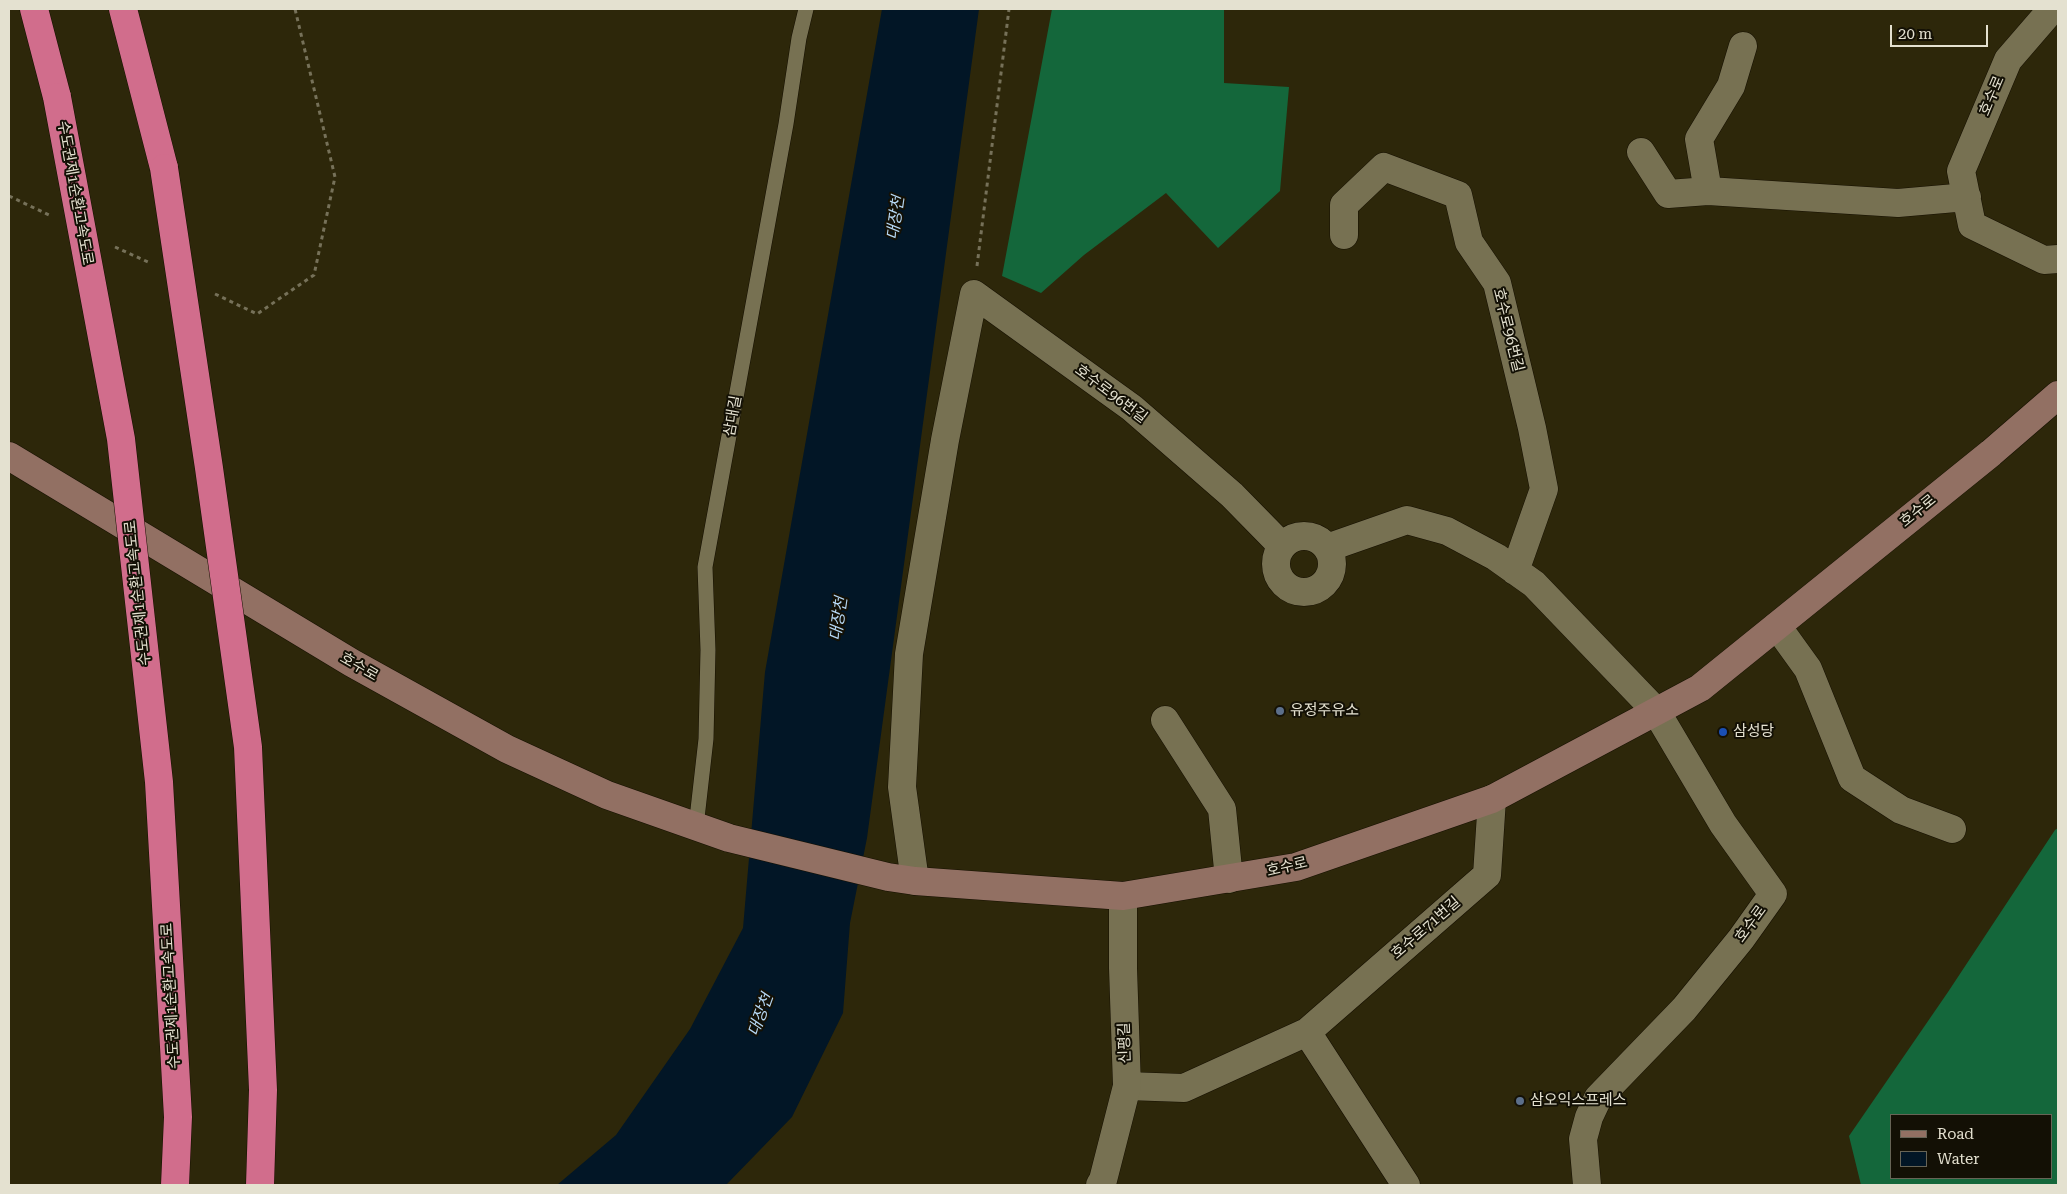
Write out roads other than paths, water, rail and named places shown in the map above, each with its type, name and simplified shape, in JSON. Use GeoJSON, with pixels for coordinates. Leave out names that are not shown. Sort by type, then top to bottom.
{"type":"FeatureCollection","features":[{"type":"Feature","properties":{"kind":"highway","name":"수도권제1순환고속도로"},"geometry":{"type":"LineString","coordinates":[[34,9],[57,97],[120,438],[158,772],[178,1117],[175,1185]]}},
{"type":"Feature","properties":{"kind":"highway"},"geometry":{"type":"LineString","coordinates":[[123,9],[164,168],[208,458],[248,747],[263,1090],[260,1185]]}},
{"type":"Feature","properties":{"kind":"main road","name":"호수로"},"geometry":{"type":"LineString","coordinates":[[9,456],[352,664],[507,749],[607,795],[729,838],[888,876],[915,881],[1123,896],[1296,867],[1492,799],[1700,688],[1991,453],[2058,395]]}},
{"type":"Feature","properties":{"kind":"street","name":"호수로"},"geometry":{"type":"LineString","coordinates":[[2052,9],[2008,60],[1961,171],[1972,224],[2044,260],[2058,259]]}},
{"type":"Feature","properties":{"kind":"street"},"geometry":{"type":"LineString","coordinates":[[1708,191],[1699,139],[1730,86],[1743,46]]}},
{"type":"Feature","properties":{"kind":"street"},"geometry":{"type":"LineString","coordinates":[[1641,152],[1668,194],[1708,191],[1898,203],[1967,196]]}},
{"type":"Feature","properties":{"kind":"street","name":"호수로96번길"},"geometry":{"type":"LineString","coordinates":[[1344,235],[1344,205],[1384,167],[1458,195],[1469,242],[1497,282],[1532,428],[1544,489],[1515,571]]}},
{"type":"Feature","properties":{"kind":"street","name":"호수로96번길"},"geometry":{"type":"LineString","coordinates":[[915,881],[902,787],[909,654],[945,440],[974,294],[1132,408],[1232,495],[1282,546]]}},
{"type":"Feature","properties":{"kind":"street"},"geometry":{"type":"LineString","coordinates":[[1327,548],[1407,520],[1447,531],[1496,556],[1534,584],[1656,711]]}},
{"type":"Feature","properties":{"kind":"street"},"geometry":{"type":"LineString","coordinates":[[1305,536],[1321,542],[1327,548],[1331,557],[1332,567],[1324,584],[1316,589],[1298,592],[1288,588],[1277,573],[1276,563],[1282,546],[1296,538],[1305,536]]}},
{"type":"Feature","properties":{"kind":"street"},"geometry":{"type":"LineString","coordinates":[[1777,626],[1808,669],[1852,778],[1900,810],[1952,829]]}},
{"type":"Feature","properties":{"kind":"street","name":"호수로"},"geometry":{"type":"LineString","coordinates":[[1587,1185],[1583,1139],[1589,1117],[1598,1098],[1684,1009],[1773,894],[1723,824],[1656,711]]}},
{"type":"Feature","properties":{"kind":"street"},"geometry":{"type":"LineString","coordinates":[[1165,720],[1222,809],[1229,879]]}},
{"type":"Feature","properties":{"kind":"street","name":"호수로71번길"},"geometry":{"type":"LineString","coordinates":[[1127,1086],[1184,1088],[1307,1032],[1487,875],[1492,799]]}},
{"type":"Feature","properties":{"kind":"street","name":"신평길"},"geometry":{"type":"LineString","coordinates":[[1100,1185],[1103,1180],[1127,1086],[1123,968],[1123,896]]}},
{"type":"Feature","properties":{"kind":"street"},"geometry":{"type":"LineString","coordinates":[[1307,1032],[1406,1185]]}},
{"type":"Feature","properties":{"kind":"lane","name":"삼대길"},"geometry":{"type":"LineString","coordinates":[[696,827],[706,739],[708,650],[705,568],[806,9]]}},
{"type":"Feature","properties":{"kind":"water","name":"대장천"},"geometry":{"type":"Polygon","coordinates":[[[882,9],[979,9],[867,838],[850,923],[843,1013],[792,1117],[726,1185],[557,1185],[616,1135],[690,1029],[743,928],[765,672],[882,9]]]}},
{"type":"Feature","properties":{"kind":"place","name":"유정주유소"},"geometry":{"type":"Point","coordinates":[1280,711]}},
{"type":"Feature","properties":{"kind":"place","name":"삼성당"},"geometry":{"type":"Point","coordinates":[1723,732]}},
{"type":"Feature","properties":{"kind":"place","name":"삼오익스프레스"},"geometry":{"type":"Point","coordinates":[1520,1101]}}]}
